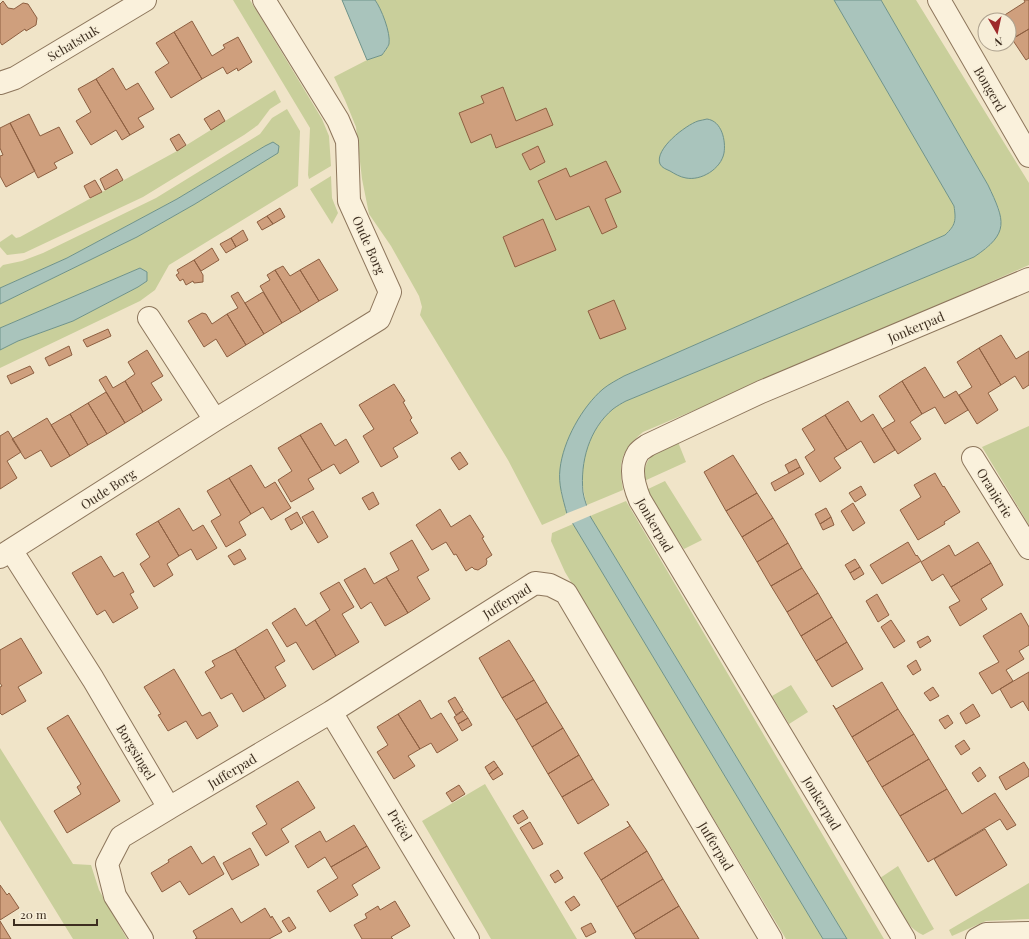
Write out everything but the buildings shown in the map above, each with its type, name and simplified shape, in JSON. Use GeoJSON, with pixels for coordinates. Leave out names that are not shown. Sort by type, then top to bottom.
{"type":"FeatureCollection","features":[{"type":"Feature","properties":{"kind":"street","name":"Schatstuk"},"geometry":{"type":"LineString","coordinates":[[0,83],[15,78],[145,0]]}},
{"type":"Feature","properties":{"kind":"street","name":"Oude Borg"},"geometry":{"type":"LineString","coordinates":[[6,554],[215,420],[379,319],[390,292],[349,201],[347,141],[338,120],[264,0]]}},
{"type":"Feature","properties":{"kind":"street","name":"Bongerd"},"geometry":{"type":"LineString","coordinates":[[939,0],[1029,156]]}},
{"type":"Feature","properties":{"kind":"street","name":"Jonkerpad"},"geometry":{"type":"LineString","coordinates":[[904,939],[640,500],[635,490],[633,473],[634,463],[639,452],[648,445],[761,392],[1029,279]]}},
{"type":"Feature","properties":{"kind":"street"},"geometry":{"type":"LineString","coordinates":[[149,318],[215,420]]}},
{"type":"Feature","properties":{"kind":"street","name":"Oranjerie"},"geometry":{"type":"LineString","coordinates":[[973,458],[1029,548]]}},
{"type":"Feature","properties":{"kind":"street","name":"Borgsingel"},"geometry":{"type":"LineString","coordinates":[[6,554],[93,679],[169,808]]}},
{"type":"Feature","properties":{"kind":"street","name":"Jufferpad"},"geometry":{"type":"LineString","coordinates":[[169,808],[331,712],[535,583],[550,586],[566,593],[772,939]]}},
{"type":"Feature","properties":{"kind":"street","name":"Priëel"},"geometry":{"type":"LineString","coordinates":[[331,712],[468,939]]}},
{"type":"Feature","properties":{"kind":"street"},"geometry":{"type":"LineString","coordinates":[[142,939],[116,896],[107,864],[121,836],[169,808]]}},
{"type":"Feature","properties":{"kind":"street"},"geometry":{"type":"LineString","coordinates":[[977,939],[986,934],[1029,933]]}},
{"type":"Feature","properties":{"kind":"green space"},"geometry":{"type":"Polygon","coordinates":[[[233,0],[250,0],[322,119],[329,136],[331,166],[309,179],[310,128],[233,0]]]}},
{"type":"Feature","properties":{"kind":"green space"},"geometry":{"type":"Polygon","coordinates":[[[375,0],[834,0],[954,206],[955,219],[953,225],[945,235],[624,376],[603,389],[586,408],[561,493],[567,514],[542,525],[508,460],[420,315],[422,307],[419,296],[391,246],[369,214],[362,179],[356,127],[334,77],[367,60],[382,55],[388,47],[389,40],[387,28],[383,15],[375,0]],[[707,119],[692,124],[675,138],[660,156],[660,163],[664,168],[724,155],[723,138],[719,131],[707,119]]]}},
{"type":"Feature","properties":{"kind":"green space"},"geometry":{"type":"Polygon","coordinates":[[[881,0],[916,0],[1029,183],[1029,265],[834,351],[643,432],[630,445],[623,457],[621,471],[623,490],[587,505],[583,479],[583,466],[586,453],[596,429],[613,409],[626,401],[974,257],[988,247],[1001,227],[999,209],[988,185],[881,0]]]}},
{"type":"Feature","properties":{"kind":"green space"},"geometry":{"type":"Polygon","coordinates":[[[275,90],[281,102],[270,109],[258,125],[143,197],[24,253],[7,255],[0,247],[0,242],[12,234],[16,238],[20,237],[177,151],[275,90]]]}},
{"type":"Feature","properties":{"kind":"green space"},"geometry":{"type":"Polygon","coordinates":[[[287,109],[300,131],[298,186],[169,265],[155,290],[140,301],[0,368],[0,350],[18,341],[73,321],[138,287],[147,281],[147,272],[140,268],[0,328],[0,304],[137,237],[195,204],[277,153],[265,146],[177,199],[67,258],[0,288],[0,268],[3,265],[22,261],[43,253],[156,198],[260,134],[272,118],[287,109]]]}},
{"type":"Feature","properties":{"kind":"green space"},"geometry":{"type":"Polygon","coordinates":[[[331,176],[332,198],[338,213],[332,224],[310,189],[331,176]]]}},
{"type":"Feature","properties":{"kind":"green space"},"geometry":{"type":"Polygon","coordinates":[[[1029,426],[1029,525],[982,447],[1029,426]]]}},
{"type":"Feature","properties":{"kind":"green space"},"geometry":{"type":"Polygon","coordinates":[[[678,442],[686,462],[642,482],[646,465],[652,455],[678,442]]]}},
{"type":"Feature","properties":{"kind":"green space"},"geometry":{"type":"Polygon","coordinates":[[[665,481],[702,540],[684,549],[648,496],[646,490],[665,481]]]}},
{"type":"Feature","properties":{"kind":"green space"},"geometry":{"type":"Polygon","coordinates":[[[626,501],[884,939],[847,939],[590,516],[626,501]]]}},
{"type":"Feature","properties":{"kind":"green space"},"geometry":{"type":"Polygon","coordinates":[[[573,524],[823,939],[786,939],[565,572],[551,541],[552,533],[573,524]]]}},
{"type":"Feature","properties":{"kind":"green space"},"geometry":{"type":"Polygon","coordinates":[[[791,685],[808,712],[789,724],[772,696],[791,685]]]}},
{"type":"Feature","properties":{"kind":"green space"},"geometry":{"type":"Polygon","coordinates":[[[0,748],[73,864],[91,865],[99,890],[127,939],[73,939],[0,820],[0,748]]]}},
{"type":"Feature","properties":{"kind":"green space"},"geometry":{"type":"Polygon","coordinates":[[[485,784],[577,939],[491,939],[422,821],[485,784]]]}},
{"type":"Feature","properties":{"kind":"green space"},"geometry":{"type":"Polygon","coordinates":[[[898,866],[934,929],[923,935],[909,925],[903,918],[880,878],[898,866]]]}},
{"type":"Feature","properties":{"kind":"green space"},"geometry":{"type":"Polygon","coordinates":[[[1029,883],[1029,919],[986,921],[952,936],[949,930],[1029,883]]]}},
{"type":"Feature","properties":{"kind":"water"},"geometry":{"type":"Polygon","coordinates":[[[342,0],[375,0],[383,15],[389,39],[389,44],[382,55],[367,60],[342,0]]]}},
{"type":"Feature","properties":{"kind":"water"},"geometry":{"type":"Polygon","coordinates":[[[834,0],[881,0],[988,185],[1001,217],[999,233],[994,241],[974,257],[626,401],[613,409],[605,417],[592,436],[585,458],[582,481],[590,516],[847,939],[823,939],[567,514],[561,492],[560,480],[562,458],[569,436],[581,415],[595,396],[610,384],[624,376],[945,235],[953,225],[955,219],[954,206],[834,0]]]}},
{"type":"Feature","properties":{"kind":"water"},"geometry":{"type":"Polygon","coordinates":[[[707,119],[716,123],[719,127],[722,132],[724,143],[724,153],[722,159],[715,169],[698,178],[686,178],[664,168],[660,164],[659,158],[666,145],[672,138],[693,123],[707,119]]]}},
{"type":"Feature","properties":{"kind":"water"},"geometry":{"type":"Polygon","coordinates":[[[273,142],[279,146],[278,153],[195,204],[137,237],[0,304],[0,288],[67,258],[177,199],[273,142]]]}},
{"type":"Feature","properties":{"kind":"water"},"geometry":{"type":"Polygon","coordinates":[[[140,268],[147,272],[147,281],[138,287],[73,321],[18,341],[0,350],[0,328],[140,268]]]}},
{"type":"Feature","properties":{"kind":"pier"},"geometry":{"type":"Polygon","coordinates":[[[588,505],[592,515],[571,524],[565,514],[588,505]]]}}]}
